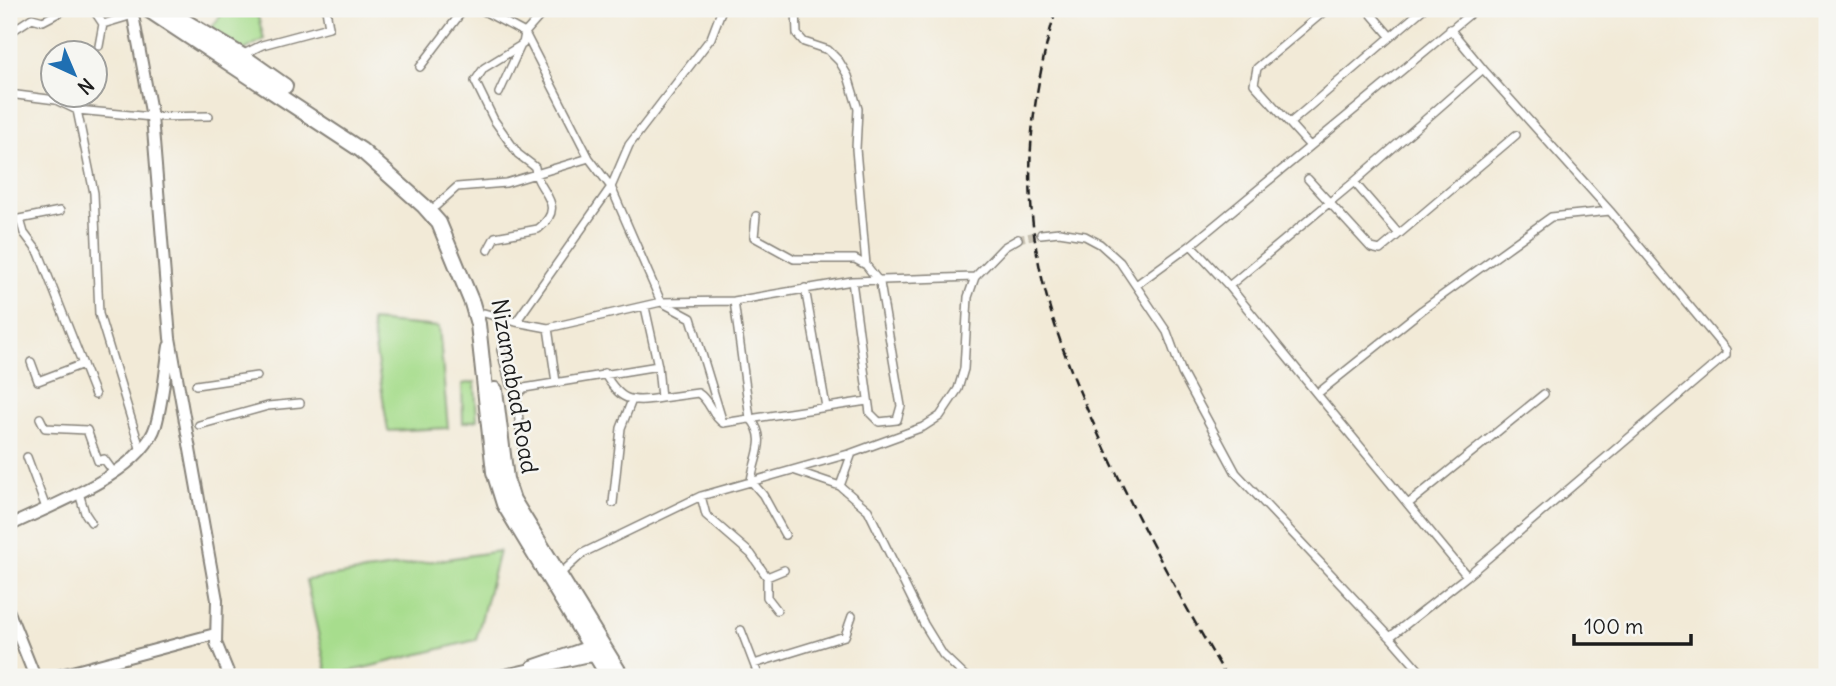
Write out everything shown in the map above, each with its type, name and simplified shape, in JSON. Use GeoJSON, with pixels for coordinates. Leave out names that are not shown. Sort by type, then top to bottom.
{"type":"FeatureCollection","features":[{"type":"Feature","properties":{"kind":"highway","name":"Nizamabad Road"},"geometry":{"type":"LineString","coordinates":[[147,9],[361,150],[439,223],[472,303],[495,472],[514,523],[595,648],[610,657],[622,677]]}},
{"type":"Feature","properties":{"kind":"highway","name":"Nizamabad Road"},"geometry":{"type":"LineString","coordinates":[[164,9],[241,55],[401,172],[436,206],[451,233],[484,313],[506,479],[513,500],[559,576],[609,677]]}},
{"type":"Feature","properties":{"kind":"main road"},"geometry":{"type":"LineString","coordinates":[[133,12],[152,117],[170,338],[217,600],[216,638],[230,677]]}},
{"type":"Feature","properties":{"kind":"main road"},"geometry":{"type":"LineString","coordinates":[[9,526],[115,474],[139,449],[155,427],[170,338]]}},
{"type":"Feature","properties":{"kind":"main road"},"geometry":{"type":"LineString","coordinates":[[9,612],[36,677]]}},
{"type":"Feature","properties":{"kind":"main road"},"geometry":{"type":"LineString","coordinates":[[53,677],[216,638]]}},
{"type":"Feature","properties":{"kind":"main road"},"geometry":{"type":"LineString","coordinates":[[66,677],[216,638]]}},
{"type":"Feature","properties":{"kind":"main road"},"geometry":{"type":"LineString","coordinates":[[496,677],[523,670],[552,667],[595,648]]}},
{"type":"Feature","properties":{"kind":"street"},"geometry":{"type":"LineString","coordinates":[[9,33],[32,18],[43,21],[66,9]]}},
{"type":"Feature","properties":{"kind":"street"},"geometry":{"type":"LineString","coordinates":[[93,9],[103,24],[100,38]]}},
{"type":"Feature","properties":{"kind":"street"},"geometry":{"type":"LineString","coordinates":[[241,55],[262,45],[328,27],[326,9]]}},
{"type":"Feature","properties":{"kind":"street"},"geometry":{"type":"LineString","coordinates":[[420,67],[464,9]]}},
{"type":"Feature","properties":{"kind":"street"},"geometry":{"type":"LineString","coordinates":[[480,9],[526,33],[589,158],[611,187],[661,302],[691,318],[723,423]]}},
{"type":"Feature","properties":{"kind":"street"},"geometry":{"type":"LineString","coordinates":[[499,93],[526,33],[546,9]]}},
{"type":"Feature","properties":{"kind":"street"},"geometry":{"type":"LineString","coordinates":[[516,322],[611,187],[629,145],[711,38],[722,9]]}},
{"type":"Feature","properties":{"kind":"street"},"geometry":{"type":"LineString","coordinates":[[796,9],[797,34],[804,42],[828,50],[839,61],[848,76],[858,109],[856,149],[866,265]]}},
{"type":"Feature","properties":{"kind":"street"},"geometry":{"type":"LineString","coordinates":[[1309,145],[1254,84],[1254,76],[1257,68],[1326,9]]}},
{"type":"Feature","properties":{"kind":"street"},"geometry":{"type":"LineString","coordinates":[[1367,9],[1390,36]]}},
{"type":"Feature","properties":{"kind":"street"},"geometry":{"type":"LineString","coordinates":[[1136,285],[1191,245],[1476,9]]}},
{"type":"Feature","properties":{"kind":"street"},"geometry":{"type":"LineString","coordinates":[[1290,123],[1422,10]]}},
{"type":"Feature","properties":{"kind":"street"},"geometry":{"type":"LineString","coordinates":[[103,24],[133,12]]}},
{"type":"Feature","properties":{"kind":"street"},"geometry":{"type":"LineString","coordinates":[[1390,637],[1467,576],[1726,355],[1726,350],[1610,212],[1450,29]]}},
{"type":"Feature","properties":{"kind":"street"},"geometry":{"type":"LineString","coordinates":[[488,250],[495,237],[538,229],[545,224],[552,200],[535,173],[535,167],[518,155],[494,120],[475,81],[484,68],[522,45]]}},
{"type":"Feature","properties":{"kind":"street"},"geometry":{"type":"LineString","coordinates":[[1229,286],[1483,69]]}},
{"type":"Feature","properties":{"kind":"street"},"geometry":{"type":"LineString","coordinates":[[9,94],[38,96]]}},
{"type":"Feature","properties":{"kind":"street"},"geometry":{"type":"LineString","coordinates":[[75,108],[152,117],[209,116]]}},
{"type":"Feature","properties":{"kind":"street"},"geometry":{"type":"LineString","coordinates":[[78,110],[94,193],[99,314],[139,449]]}},
{"type":"Feature","properties":{"kind":"street"},"geometry":{"type":"LineString","coordinates":[[1308,178],[1371,248],[1380,250],[1516,135]]}},
{"type":"Feature","properties":{"kind":"street"},"geometry":{"type":"LineString","coordinates":[[436,206],[457,187],[506,183],[589,158]]}},
{"type":"Feature","properties":{"kind":"street"},"geometry":{"type":"LineString","coordinates":[[1354,181],[1399,234]]}},
{"type":"Feature","properties":{"kind":"street"},"geometry":{"type":"LineString","coordinates":[[9,220],[61,211]]}},
{"type":"Feature","properties":{"kind":"street"},"geometry":{"type":"LineString","coordinates":[[1317,394],[1422,310],[1551,217],[1610,212]]}},
{"type":"Feature","properties":{"kind":"street"},"geometry":{"type":"LineString","coordinates":[[756,216],[754,237],[793,259],[855,259],[866,265],[880,282],[901,406],[900,418],[878,422],[870,413],[852,281]]}},
{"type":"Feature","properties":{"kind":"street"},"geometry":{"type":"LineString","coordinates":[[20,219],[24,233],[39,253],[95,396]]}},
{"type":"Feature","properties":{"kind":"street"},"geometry":{"type":"LineString","coordinates":[[1041,234],[1059,232],[1085,236],[1100,244],[1119,262],[1167,332],[1182,373],[1236,473],[1425,677]]}},
{"type":"Feature","properties":{"kind":"street"},"geometry":{"type":"LineString","coordinates":[[559,576],[583,554],[701,496],[852,453],[923,428],[940,416],[951,401],[964,369],[968,297],[975,276],[1004,247],[1018,239]]}},
{"type":"Feature","properties":{"kind":"street"},"geometry":{"type":"LineString","coordinates":[[1191,245],[1229,286],[1467,576]]}},
{"type":"Feature","properties":{"kind":"street"},"geometry":{"type":"LineString","coordinates":[[484,313],[548,328],[661,302],[734,301],[852,281],[880,282],[975,276]]}},
{"type":"Feature","properties":{"kind":"street"},"geometry":{"type":"LineString","coordinates":[[805,288],[826,407]]}},
{"type":"Feature","properties":{"kind":"street"},"geometry":{"type":"LineString","coordinates":[[734,301],[750,418],[759,428],[761,447],[753,465],[751,481],[763,495],[785,536]]}},
{"type":"Feature","properties":{"kind":"street"},"geometry":{"type":"LineString","coordinates":[[645,307],[658,366],[661,398]]}},
{"type":"Feature","properties":{"kind":"street"},"geometry":{"type":"LineString","coordinates":[[548,328],[556,382]]}},
{"type":"Feature","properties":{"kind":"street"},"geometry":{"type":"LineString","coordinates":[[501,350],[510,385],[524,388],[658,366]]}},
{"type":"Feature","properties":{"kind":"street"},"geometry":{"type":"LineString","coordinates":[[31,362],[38,381],[83,364]]}},
{"type":"Feature","properties":{"kind":"street"},"geometry":{"type":"LineString","coordinates":[[604,373],[617,393],[632,400],[698,393],[709,401],[716,417],[723,423]]}},
{"type":"Feature","properties":{"kind":"street"},"geometry":{"type":"LineString","coordinates":[[196,385],[257,376]]}},
{"type":"Feature","properties":{"kind":"street"},"geometry":{"type":"LineString","coordinates":[[524,388],[516,396],[515,409],[524,460]]}},
{"type":"Feature","properties":{"kind":"street"},"geometry":{"type":"LineString","coordinates":[[1408,504],[1544,394]]}},
{"type":"Feature","properties":{"kind":"street"},"geometry":{"type":"LineString","coordinates":[[612,503],[621,428],[632,400]]}},
{"type":"Feature","properties":{"kind":"street"},"geometry":{"type":"LineString","coordinates":[[723,423],[867,401]]}},
{"type":"Feature","properties":{"kind":"street"},"geometry":{"type":"LineString","coordinates":[[199,425],[268,406],[300,403]]}},
{"type":"Feature","properties":{"kind":"street"},"geometry":{"type":"LineString","coordinates":[[40,418],[45,428],[87,430],[98,461],[104,459],[115,474]]}},
{"type":"Feature","properties":{"kind":"street"},"geometry":{"type":"LineString","coordinates":[[839,486],[852,453]]}},
{"type":"Feature","properties":{"kind":"street"},"geometry":{"type":"LineString","coordinates":[[27,457],[46,508]]}},
{"type":"Feature","properties":{"kind":"street"},"geometry":{"type":"LineString","coordinates":[[792,470],[839,486],[868,510],[924,624],[943,655],[966,677]]}},
{"type":"Feature","properties":{"kind":"street"},"geometry":{"type":"LineString","coordinates":[[79,493],[85,513],[92,522]]}},
{"type":"Feature","properties":{"kind":"street"},"geometry":{"type":"LineString","coordinates":[[701,496],[706,515],[751,554],[767,577],[767,597],[777,610]]}},
{"type":"Feature","properties":{"kind":"street"},"geometry":{"type":"LineString","coordinates":[[767,577],[784,570]]}},
{"type":"Feature","properties":{"kind":"street"},"geometry":{"type":"LineString","coordinates":[[754,664],[845,636],[849,631],[852,616]]}},
{"type":"Feature","properties":{"kind":"street"},"geometry":{"type":"LineString","coordinates":[[741,630],[759,677]]}},
{"type":"Feature","properties":{"kind":"green space"},"geometry":{"type":"Polygon","coordinates":[[[211,9],[256,9],[264,39],[241,52],[209,31],[221,15],[211,9]]]}},
{"type":"Feature","properties":{"kind":"green space"},"geometry":{"type":"Polygon","coordinates":[[[371,321],[439,327],[448,428],[388,431],[371,321]]]}},
{"type":"Feature","properties":{"kind":"green space"},"geometry":{"type":"Polygon","coordinates":[[[475,382],[477,420],[463,423],[462,384],[475,382]]]}},
{"type":"Feature","properties":{"kind":"green space"},"geometry":{"type":"Polygon","coordinates":[[[499,551],[476,640],[328,677],[306,580],[499,551]]]}},
{"type":"Feature","properties":{"kind":"tunnel"},"geometry":{"type":"LineString","coordinates":[[1018,239],[1041,234]]}},
{"type":"Feature","properties":{"kind":"railway"},"geometry":{"type":"LineString","coordinates":[[1056,9],[1040,74],[1032,134],[1030,190],[1036,244],[1047,297],[1086,408],[1114,468],[1168,574],[1227,677]]}}]}
